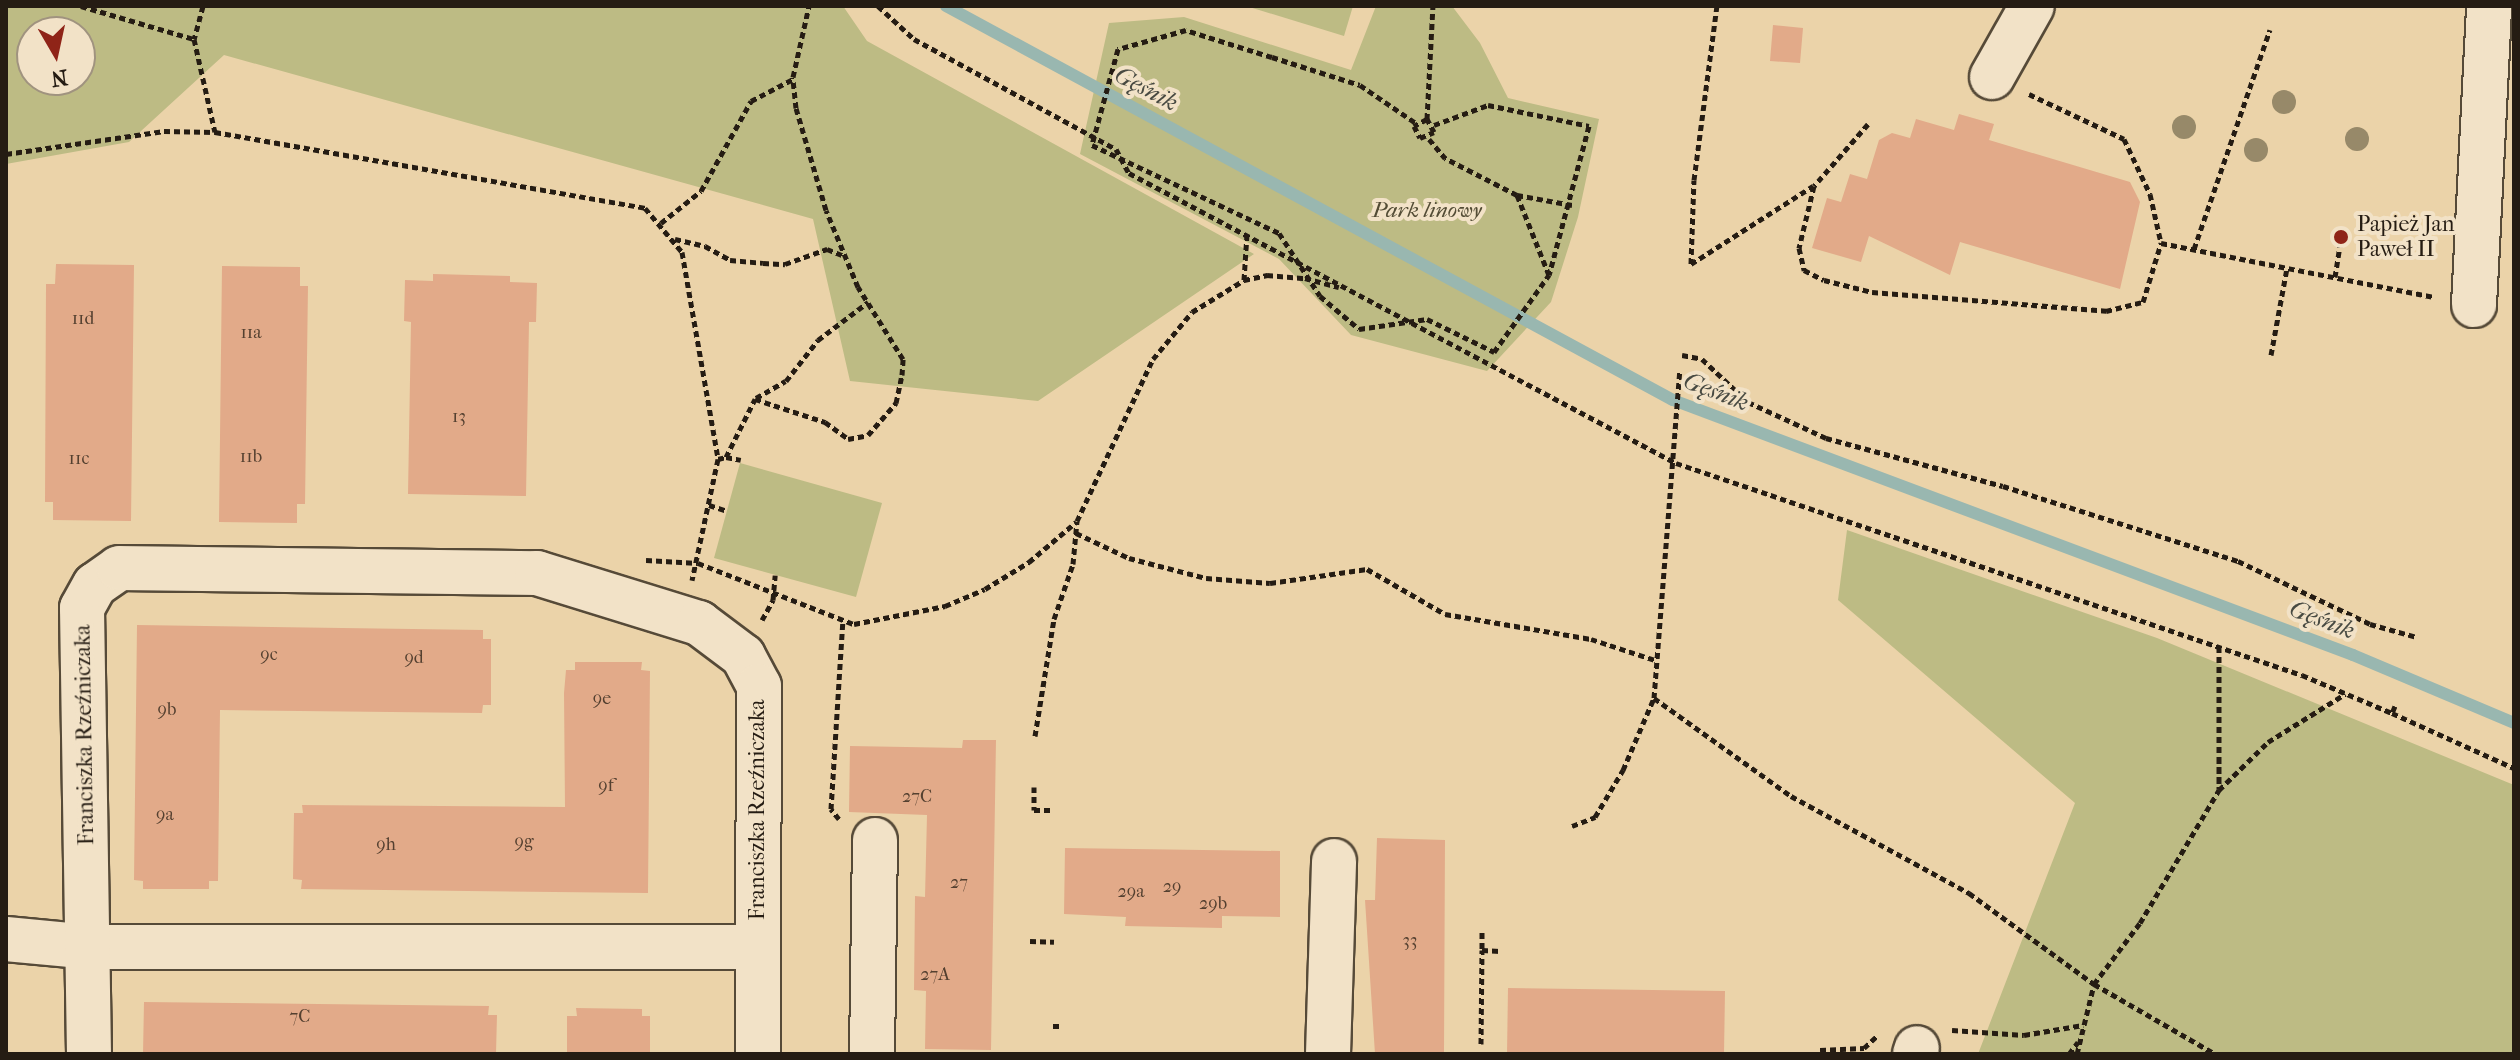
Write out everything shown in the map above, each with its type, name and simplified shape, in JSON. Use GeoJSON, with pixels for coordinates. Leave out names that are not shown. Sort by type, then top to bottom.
{"type":"FeatureCollection","features":[{"type":"Feature","properties":{"kind":"lane"},"geometry":{"type":"LineString","coordinates":[[1992,77],[2032,6]]}},
{"type":"Feature","properties":{"kind":"lane"},"geometry":{"type":"LineString","coordinates":[[2474,305],[2489,6]]}},
{"type":"Feature","properties":{"kind":"lane","name":"Franciszka Rzeźniczaka"},"geometry":{"type":"LineString","coordinates":[[758,947],[90,947],[82,608],[95,585],[119,568],[537,573],[699,623],[743,656],[759,686],[758,1054]]}},
{"type":"Feature","properties":{"kind":"lane"},"geometry":{"type":"LineString","coordinates":[[872,1054],[875,840]]}},
{"type":"Feature","properties":{"kind":"lane"},"geometry":{"type":"LineString","coordinates":[[1328,1054],[1334,861]]}},
{"type":"Feature","properties":{"kind":"lane"},"geometry":{"type":"LineString","coordinates":[[6,939],[90,947],[89,1054]]}},
{"type":"Feature","properties":{"kind":"path"},"geometry":{"type":"LineString","coordinates":[[81,6],[194,39]]}},
{"type":"Feature","properties":{"kind":"path"},"geometry":{"type":"LineString","coordinates":[[203,6],[194,39],[215,132]]}},
{"type":"Feature","properties":{"kind":"path"},"geometry":{"type":"LineString","coordinates":[[755,399],[825,422],[848,439],[868,435],[896,403],[903,359],[868,302],[845,256],[808,154],[793,79],[809,6]]}},
{"type":"Feature","properties":{"kind":"path"},"geometry":{"type":"LineString","coordinates":[[878,6],[914,39],[1078,124],[1116,149],[1129,173],[1676,463],[2219,646],[2392,713],[2514,768]]}},
{"type":"Feature","properties":{"kind":"path"},"geometry":{"type":"LineString","coordinates":[[1427,119],[1433,6]]}},
{"type":"Feature","properties":{"kind":"path"},"geometry":{"type":"LineString","coordinates":[[1717,6],[1694,180],[1691,264],[1814,186],[1868,124]]}},
{"type":"Feature","properties":{"kind":"path"},"geometry":{"type":"LineString","coordinates":[[1416,123],[1360,85],[1186,30],[1118,49],[1092,145],[1279,233],[1320,296],[1359,329],[1427,319],[1494,352],[1549,275],[1572,205],[1589,126],[1488,105],[1434,125],[1428,138]]}},
{"type":"Feature","properties":{"kind":"path"},"geometry":{"type":"LineString","coordinates":[[2194,249],[2270,30]]}},
{"type":"Feature","properties":{"kind":"path"},"geometry":{"type":"LineString","coordinates":[[1814,186],[1799,248],[1804,270],[1872,292],[2106,311],[2143,302],[2161,243],[2150,194],[2124,139],[1992,77]]}},
{"type":"Feature","properties":{"kind":"path"},"geometry":{"type":"LineString","coordinates":[[661,223],[701,191],[751,101],[793,79]]}},
{"type":"Feature","properties":{"kind":"path"},"geometry":{"type":"LineString","coordinates":[[1416,123],[1427,119]]}},
{"type":"Feature","properties":{"kind":"path"},"geometry":{"type":"LineString","coordinates":[[1427,119],[1434,125]]}},
{"type":"Feature","properties":{"kind":"path"},"geometry":{"type":"LineString","coordinates":[[1416,123],[1417,136],[1428,138],[1448,163],[1517,195],[1572,205]]}},
{"type":"Feature","properties":{"kind":"path"},"geometry":{"type":"LineString","coordinates":[[6,154],[164,131],[215,132],[645,208],[661,223],[682,252],[718,459],[698,563],[854,624],[945,606],[1029,562],[1077,521]]}},
{"type":"Feature","properties":{"kind":"path"},"geometry":{"type":"LineString","coordinates":[[1517,195],[1549,275]]}},
{"type":"Feature","properties":{"kind":"path"},"geometry":{"type":"LineString","coordinates":[[1244,280],[1247,233]]}},
{"type":"Feature","properties":{"kind":"path"},"geometry":{"type":"LineString","coordinates":[[674,239],[705,246],[730,260],[785,264],[827,249],[845,256]]}},
{"type":"Feature","properties":{"kind":"path"},"geometry":{"type":"LineString","coordinates":[[2161,243],[2474,305]]}},
{"type":"Feature","properties":{"kind":"path"},"geometry":{"type":"LineString","coordinates":[[2335,277],[2340,244]]}},
{"type":"Feature","properties":{"kind":"path"},"geometry":{"type":"LineString","coordinates":[[2271,355],[2287,268]]}},
{"type":"Feature","properties":{"kind":"path"},"geometry":{"type":"LineString","coordinates":[[1035,736],[1054,619],[1073,564],[1077,521],[1153,359],[1192,312],[1244,280],[1267,275],[1305,278],[1348,289]]}},
{"type":"Feature","properties":{"kind":"path"},"geometry":{"type":"LineString","coordinates":[[726,457],[755,399],[786,381],[818,340],[868,302]]}},
{"type":"Feature","properties":{"kind":"path"},"geometry":{"type":"LineString","coordinates":[[1682,355],[1702,359],[1748,402],[1826,438],[2108,518],[2238,561],[2370,624],[2417,637]]}},
{"type":"Feature","properties":{"kind":"path"},"geometry":{"type":"LineString","coordinates":[[1572,826],[1595,817],[1623,770],[1654,698],[1655,660],[1676,463],[1673,435],[1680,370]]}},
{"type":"Feature","properties":{"kind":"path"},"geometry":{"type":"LineString","coordinates":[[718,459],[741,460]]}},
{"type":"Feature","properties":{"kind":"path"},"geometry":{"type":"LineString","coordinates":[[709,505],[727,511]]}},
{"type":"Feature","properties":{"kind":"path"},"geometry":{"type":"LineString","coordinates":[[1076,533],[1129,558],[1206,578],[1270,583],[1367,569],[1445,614],[1591,639],[1655,660]]}},
{"type":"Feature","properties":{"kind":"path"},"geometry":{"type":"LineString","coordinates":[[843,620],[831,809],[856,842],[875,840]]}},
{"type":"Feature","properties":{"kind":"path"},"geometry":{"type":"LineString","coordinates":[[2219,646],[2219,790]]}},
{"type":"Feature","properties":{"kind":"path"},"geometry":{"type":"LineString","coordinates":[[2077,1054],[2094,984],[2140,923],[2219,790],[2268,742],[2346,694]]}},
{"type":"Feature","properties":{"kind":"path"},"geometry":{"type":"LineString","coordinates":[[1654,698],[1791,796],[1969,893],[2094,984],[2215,1054]]}},
{"type":"Feature","properties":{"kind":"path"},"geometry":{"type":"LineString","coordinates":[[2392,713],[2395,706]]}},
{"type":"Feature","properties":{"kind":"path"},"geometry":{"type":"LineString","coordinates":[[1034,787],[1034,810],[1053,810]]}},
{"type":"Feature","properties":{"kind":"path"},"geometry":{"type":"LineString","coordinates":[[1481,1044],[1482,932]]}},
{"type":"Feature","properties":{"kind":"path"},"geometry":{"type":"LineString","coordinates":[[1030,941],[1054,942]]}},
{"type":"Feature","properties":{"kind":"path"},"geometry":{"type":"LineString","coordinates":[[1482,950],[1500,951]]}},
{"type":"Feature","properties":{"kind":"path"},"geometry":{"type":"LineString","coordinates":[[1820,1050],[1864,1048],[1873,1037],[1904,1028],[1917,1045],[2024,1035],[2083,1025]]}},
{"type":"Feature","properties":{"kind":"path"},"geometry":{"type":"LineString","coordinates":[[1053,1026],[1061,1026]]}},
{"type":"Feature","properties":{"kind":"path"},"geometry":{"type":"LineString","coordinates":[[2069,1054],[2080,1040]]}},
{"type":"Feature","properties":{"kind":"green space"},"geometry":{"type":"Polygon","coordinates":[[[6,6],[843,6],[867,41],[1254,254],[1038,401],[850,381],[813,219],[224,55],[129,142],[6,164],[6,6]]]}},
{"type":"Feature","properties":{"kind":"green space"},"geometry":{"type":"Polygon","coordinates":[[[1246,6],[1353,6],[1344,36],[1246,6]]]}},
{"type":"Feature","properties":{"kind":"green space","name":"Park linowy"},"geometry":{"type":"Polygon","coordinates":[[[1376,6],[1452,6],[1480,43],[1508,98],[1599,119],[1578,217],[1551,302],[1487,371],[1351,335],[1279,259],[1080,154],[1109,23],[1184,17],[1351,70],[1376,6]]]}},
{"type":"Feature","properties":{"kind":"green space"},"geometry":{"type":"Polygon","coordinates":[[[740,463],[882,503],[856,597],[714,558],[740,463]]]}},
{"type":"Feature","properties":{"kind":"green space"},"geometry":{"type":"Polygon","coordinates":[[[1847,530],[2157,638],[2514,785],[2514,1054],[1978,1054],[2075,803],[1838,600],[1847,530]]]}},
{"type":"Feature","properties":{"kind":"building"},"geometry":{"type":"Polygon","coordinates":[[[1773,25],[1803,28],[1800,63],[1770,61],[1773,25]]]}},
{"type":"Feature","properties":{"kind":"building"},"geometry":{"type":"Polygon","coordinates":[[[1959,114],[1994,124],[1989,140],[2130,182],[2140,202],[2120,289],[1960,242],[1950,275],[1869,236],[1861,262],[1812,248],[1827,198],[1841,202],[1850,174],[1867,179],[1879,140],[1892,133],[1910,138],[1916,119],[1954,130],[1959,114]]]}},
{"type":"Feature","properties":{"kind":"building"},"geometry":{"type":"Polygon","coordinates":[[[56,264],[134,265],[131,521],[53,520],[53,502],[45,502],[46,284],[55,284],[56,264]]]}},
{"type":"Feature","properties":{"kind":"building"},"geometry":{"type":"Polygon","coordinates":[[[222,266],[300,267],[300,286],[308,286],[305,504],[297,504],[297,523],[219,522],[222,266]]]}},
{"type":"Feature","properties":{"kind":"building"},"geometry":{"type":"Polygon","coordinates":[[[433,274],[510,276],[510,282],[537,283],[536,322],[529,322],[526,496],[408,494],[411,322],[404,321],[405,280],[433,281],[433,274]]]}},
{"type":"Feature","properties":{"kind":"building"},"geometry":{"type":"Polygon","coordinates":[[[137,625],[483,630],[483,639],[491,639],[491,705],[483,705],[482,713],[220,710],[218,881],[209,881],[209,889],[143,889],[143,881],[134,880],[137,625]]]}},
{"type":"Feature","properties":{"kind":"building"},"geometry":{"type":"Polygon","coordinates":[[[575,662],[642,662],[641,670],[650,671],[648,893],[301,889],[302,880],[293,879],[294,813],[303,813],[302,805],[565,807],[564,693],[566,670],[575,670],[575,662]]]}},
{"type":"Feature","properties":{"kind":"building"},"geometry":{"type":"Polygon","coordinates":[[[963,740],[996,740],[991,1050],[925,1049],[926,991],[914,990],[915,896],[925,897],[927,815],[849,812],[850,746],[962,748],[963,740]]]}},
{"type":"Feature","properties":{"kind":"building"},"geometry":{"type":"Polygon","coordinates":[[[1377,838],[1445,840],[1444,1054],[1375,1054],[1365,900],[1375,900],[1377,838]]]}},
{"type":"Feature","properties":{"kind":"building"},"geometry":{"type":"Polygon","coordinates":[[[1065,848],[1280,851],[1280,917],[1222,916],[1222,928],[1125,926],[1126,917],[1064,914],[1065,848]]]}},
{"type":"Feature","properties":{"kind":"building"},"geometry":{"type":"Polygon","coordinates":[[[1508,988],[1725,991],[1724,1054],[1507,1054],[1508,988]]]}},
{"type":"Feature","properties":{"kind":"building"},"geometry":{"type":"Polygon","coordinates":[[[144,1002],[489,1006],[488,1015],[497,1015],[496,1054],[143,1054],[144,1002]]]}},
{"type":"Feature","properties":{"kind":"building"},"geometry":{"type":"Polygon","coordinates":[[[576,1008],[642,1009],[642,1016],[650,1016],[650,1054],[567,1054],[567,1016],[577,1016],[576,1008]]]}},
{"type":"Feature","properties":{"kind":"waterway","name":"Gęśnik"},"geometry":{"type":"LineString","coordinates":[[946,6],[1673,400],[2353,655],[2514,723]]}},
{"type":"Feature","properties":{"kind":"place","name":"Papież Jan Paweł II"},"geometry":{"type":"Point","coordinates":[2341,237]}}]}
